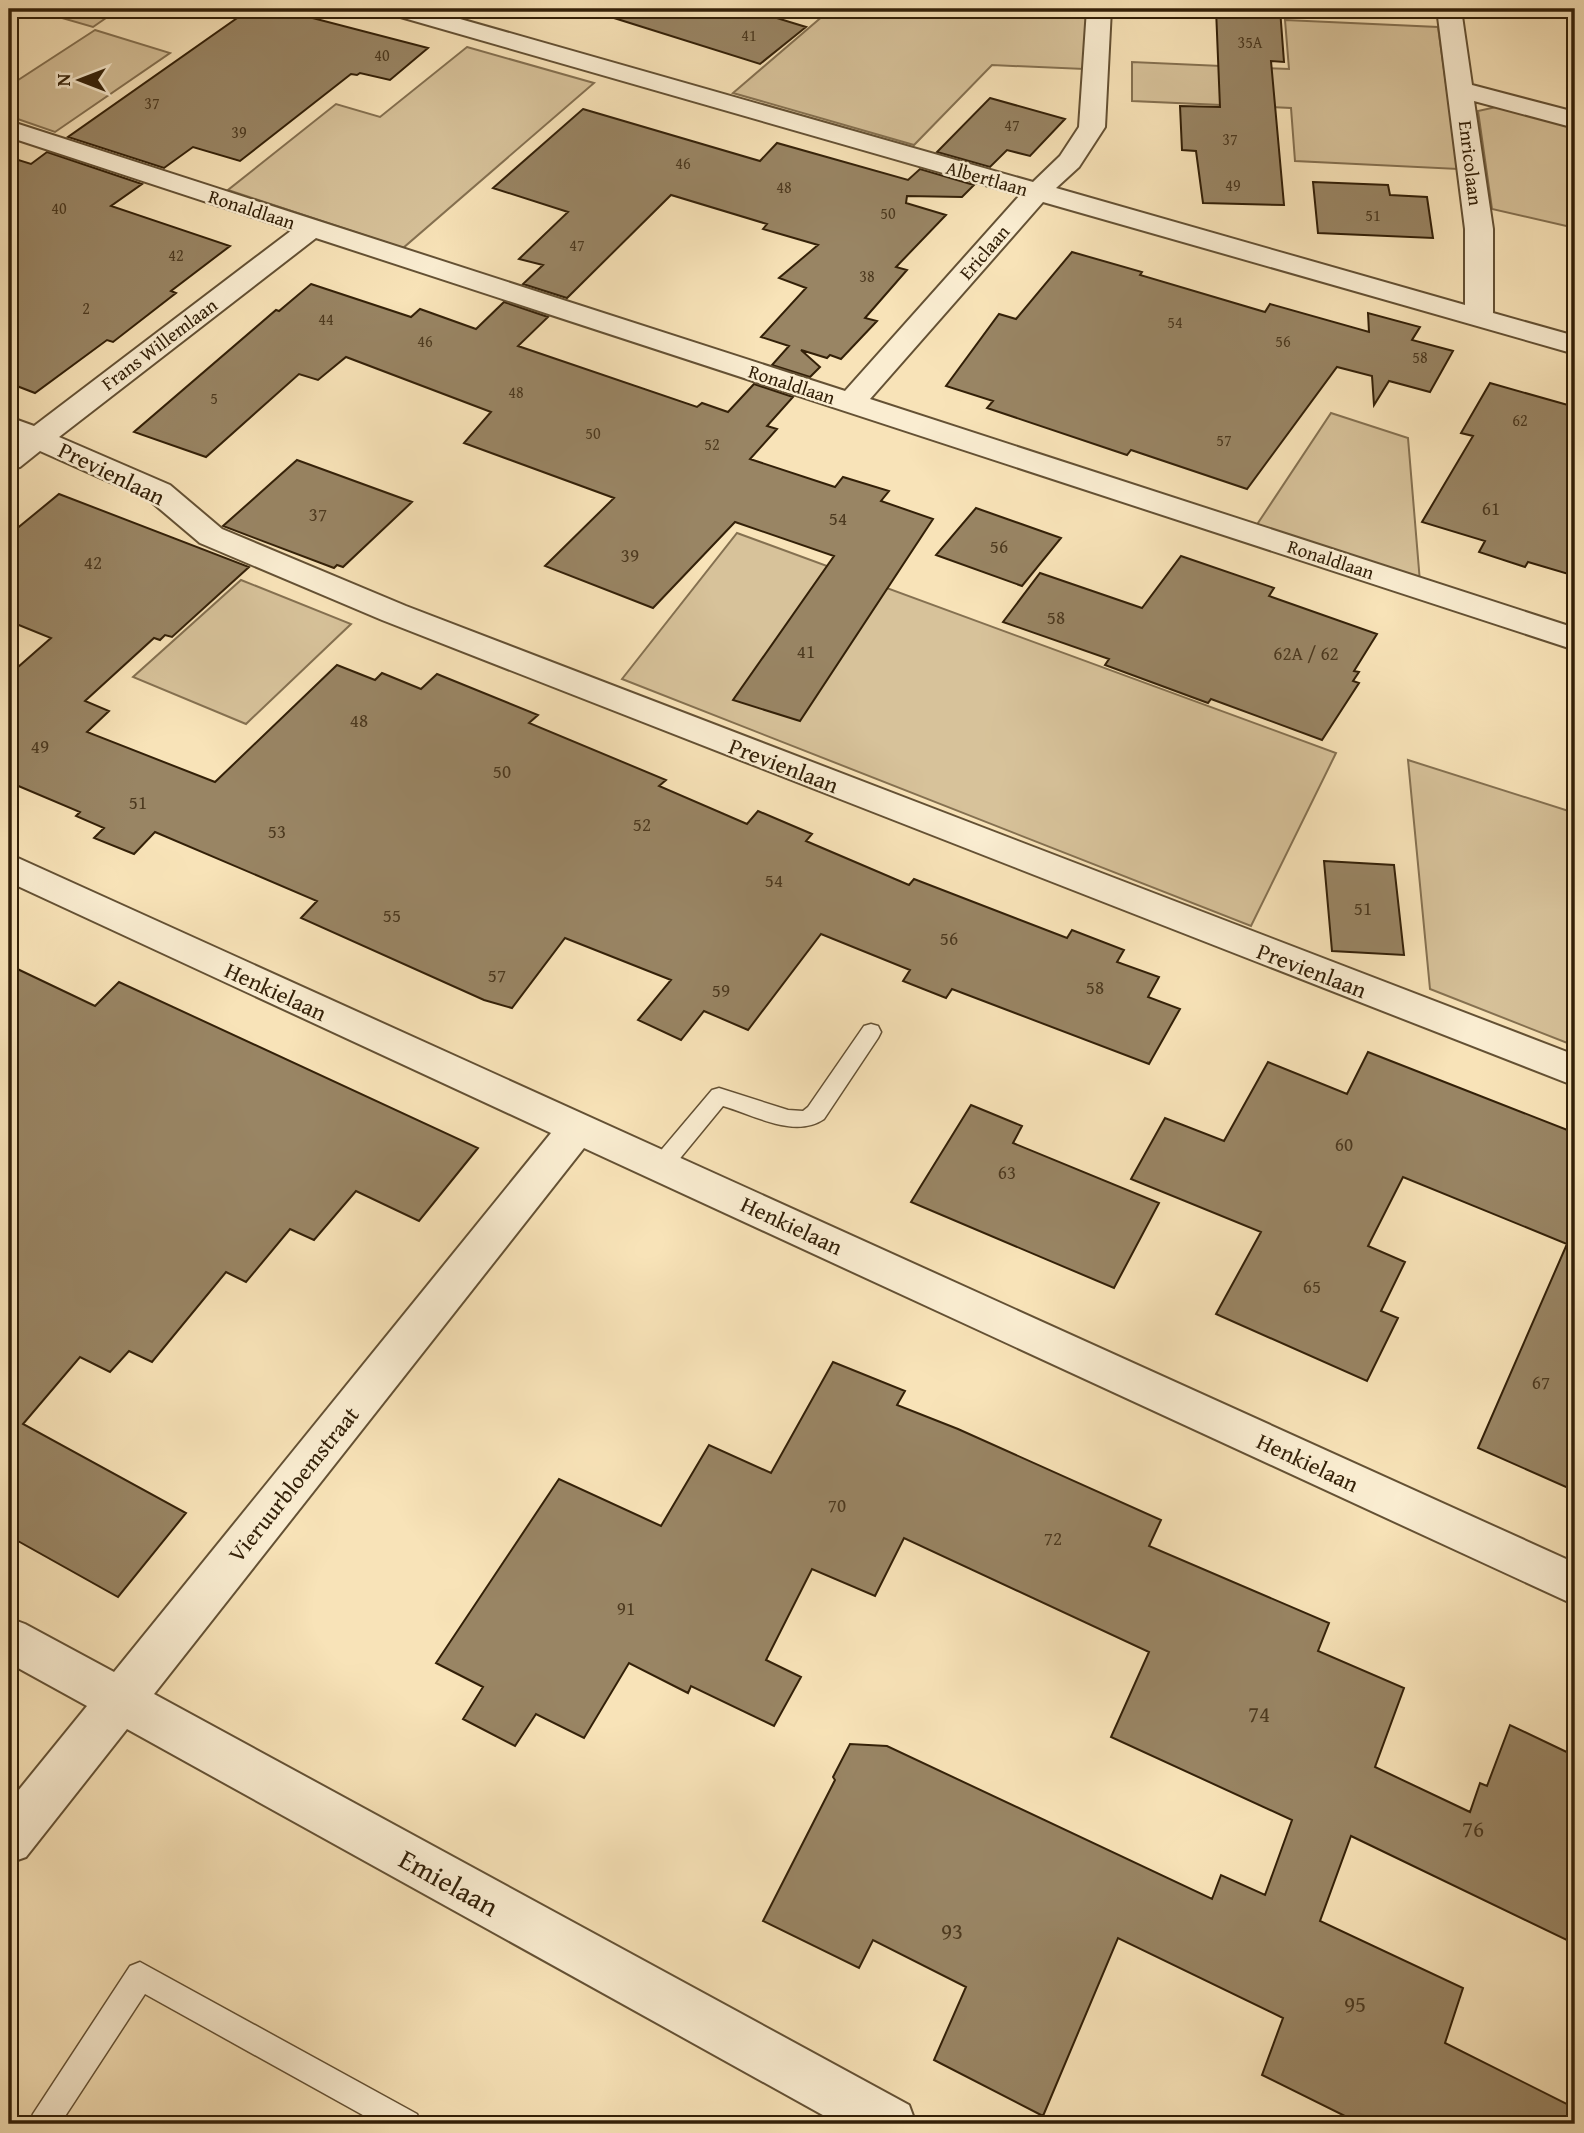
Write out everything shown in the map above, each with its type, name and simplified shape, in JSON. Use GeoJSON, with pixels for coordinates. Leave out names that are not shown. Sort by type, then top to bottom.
{"type":"FeatureCollection","features":[{"type":"Feature","properties":{"kind":"street","name":"Albertlaan"},"geometry":{"type":"LineString","coordinates":[[399,9],[1575,345]]}},
{"type":"Feature","properties":{"kind":"street","name":"Ericlaan"},"geometry":{"type":"LineString","coordinates":[[851,403],[1037,192],[1070,161],[1092,127],[1099,9]]}},
{"type":"Feature","properties":{"kind":"street","name":"Enricolaan"},"geometry":{"type":"LineString","coordinates":[[1449,9],[1479,229],[1479,318]]}},
{"type":"Feature","properties":{"kind":"street"},"geometry":{"type":"LineString","coordinates":[[1461,90],[1575,120]]}},
{"type":"Feature","properties":{"kind":"street","name":"Ronaldlaan"},"geometry":{"type":"LineString","coordinates":[[9,129],[1575,639]]}},
{"type":"Feature","properties":{"kind":"street","name":"Frans Willemlaan"},"geometry":{"type":"LineString","coordinates":[[9,460],[311,229]]}},
{"type":"Feature","properties":{"kind":"street","name":"Previenlaan"},"geometry":{"type":"LineString","coordinates":[[9,426],[159,492],[211,536],[394,613],[1575,1072]]}},
{"type":"Feature","properties":{"kind":"street","name":"Henkielaan"},"geometry":{"type":"LineString","coordinates":[[9,867],[1575,1585]]}},
{"type":"Feature","properties":{"kind":"street","name":"Vieruurbloemstraat"},"geometry":{"type":"LineString","coordinates":[[9,1840],[577,1129]]}},
{"type":"Feature","properties":{"kind":"street","name":"Emielaan"},"geometry":{"type":"LineString","coordinates":[[9,1639],[119,1702],[890,2124]]}},
{"type":"Feature","properties":{"kind":"lane"},"geometry":{"type":"LineString","coordinates":[[660,1167],[719,1096],[788,1118],[806,1120],[816,1113],[871,1032]]}},
{"type":"Feature","properties":{"kind":"lane"},"geometry":{"type":"LineString","coordinates":[[47,2123],[140,1976],[407,2124]]}},
{"type":"Feature","properties":{"kind":"shaded area"},"geometry":{"type":"Polygon","coordinates":[[[31,9],[119,9],[93,27],[31,9]]]}},
{"type":"Feature","properties":{"kind":"shaded area"},"geometry":{"type":"Polygon","coordinates":[[[831,9],[1088,9],[1084,69],[992,65],[914,145],[733,93],[831,9]]]}},
{"type":"Feature","properties":{"kind":"shaded area"},"geometry":{"type":"Polygon","coordinates":[[[1285,20],[1438,27],[1458,169],[1295,161],[1291,108],[1132,101],[1132,62],[1289,69],[1285,20]]]}},
{"type":"Feature","properties":{"kind":"shaded area"},"geometry":{"type":"Polygon","coordinates":[[[95,30],[170,53],[55,132],[9,116],[9,86],[95,30]]]}},
{"type":"Feature","properties":{"kind":"shaded area"},"geometry":{"type":"Polygon","coordinates":[[[467,47],[594,83],[403,248],[228,190],[336,104],[380,117],[467,47]]]}},
{"type":"Feature","properties":{"kind":"shaded area"},"geometry":{"type":"Polygon","coordinates":[[[1496,107],[1575,127],[1575,228],[1492,209],[1478,111],[1496,107]]]}},
{"type":"Feature","properties":{"kind":"shaded area"},"geometry":{"type":"Polygon","coordinates":[[[1331,413],[1408,438],[1420,582],[1256,526],[1331,413]]]}},
{"type":"Feature","properties":{"kind":"shaded area"},"geometry":{"type":"Polygon","coordinates":[[[737,533],[1336,753],[1251,926],[622,679],[737,533]]]}},
{"type":"Feature","properties":{"kind":"shaded area"},"geometry":{"type":"Polygon","coordinates":[[[241,580],[351,624],[246,724],[133,677],[241,580]]]}},
{"type":"Feature","properties":{"kind":"shaded area"},"geometry":{"type":"Polygon","coordinates":[[[1408,760],[1575,813],[1575,1046],[1430,989],[1408,760]]]}},
{"type":"Feature","properties":{"kind":"building"},"geometry":{"type":"Polygon","coordinates":[[[250,9],[278,9],[428,48],[390,80],[360,73],[351,74],[240,161],[193,147],[164,168],[68,137],[250,9]]]}},
{"type":"Feature","properties":{"kind":"building"},"geometry":{"type":"Polygon","coordinates":[[[616,9],[747,9],[806,27],[760,64],[614,18],[616,9]]]}},
{"type":"Feature","properties":{"kind":"building"},"geometry":{"type":"Polygon","coordinates":[[[1216,9],[1280,9],[1284,62],[1271,61],[1284,205],[1203,203],[1196,151],[1182,150],[1180,106],[1220,107],[1216,9]]]}},
{"type":"Feature","properties":{"kind":"building"},"geometry":{"type":"Polygon","coordinates":[[[990,98],[1065,119],[1030,156],[1007,150],[990,167],[937,152],[990,98]]]}},
{"type":"Feature","properties":{"kind":"building"},"geometry":{"type":"Polygon","coordinates":[[[583,109],[760,161],[777,143],[908,180],[920,169],[974,185],[962,197],[907,196],[906,203],[946,215],[896,267],[907,270],[865,318],[877,321],[841,359],[801,350],[820,367],[810,377],[772,365],[789,346],[761,337],[806,288],[779,278],[818,245],[763,229],[767,224],[671,195],[567,298],[523,284],[543,265],[519,259],[568,212],[493,188],[583,109]]]}},
{"type":"Feature","properties":{"kind":"building"},"geometry":{"type":"Polygon","coordinates":[[[47,152],[142,184],[111,206],[230,246],[171,291],[176,293],[113,342],[107,340],[35,393],[9,383],[9,157],[31,164],[47,152]]]}},
{"type":"Feature","properties":{"kind":"building"},"geometry":{"type":"Polygon","coordinates":[[[1313,182],[1388,185],[1390,195],[1427,197],[1433,238],[1318,233],[1313,182]]]}},
{"type":"Feature","properties":{"kind":"building"},"geometry":{"type":"Polygon","coordinates":[[[1072,252],[1265,312],[1270,304],[1369,332],[1368,313],[1420,327],[1412,340],[1453,351],[1430,392],[1389,381],[1374,405],[1372,376],[1337,367],[1247,489],[1131,450],[1127,455],[987,408],[993,401],[946,386],[999,314],[1016,319],[1072,252]]]}},
{"type":"Feature","properties":{"kind":"building"},"geometry":{"type":"Polygon","coordinates":[[[311,284],[411,317],[420,309],[476,329],[504,302],[548,317],[518,346],[697,407],[702,403],[728,412],[754,384],[793,397],[767,426],[777,429],[750,459],[835,487],[843,477],[889,491],[881,501],[933,519],[800,721],[733,700],[834,556],[735,522],[653,608],[545,566],[614,498],[464,443],[491,412],[346,357],[318,380],[299,374],[206,457],[134,432],[276,310],[279,311],[311,284]]]}},
{"type":"Feature","properties":{"kind":"building"},"geometry":{"type":"Polygon","coordinates":[[[1490,383],[1575,407],[1575,576],[1528,562],[1525,567],[1479,552],[1485,541],[1422,522],[1473,436],[1461,433],[1490,383]]]}},
{"type":"Feature","properties":{"kind":"building"},"geometry":{"type":"Polygon","coordinates":[[[297,460],[412,502],[343,567],[337,565],[334,568],[223,526],[297,460]]]}},
{"type":"Feature","properties":{"kind":"building"},"geometry":{"type":"Polygon","coordinates":[[[59,494],[249,567],[172,637],[165,635],[160,640],[154,638],[85,701],[109,711],[87,732],[215,782],[337,665],[375,680],[382,673],[421,689],[437,674],[538,715],[529,723],[666,780],[659,786],[747,824],[758,811],[812,834],[806,841],[909,885],[914,879],[1067,938],[1072,930],[1124,950],[1117,962],[1159,977],[1148,997],[1180,1009],[1149,1064],[952,989],[946,998],[903,981],[910,970],[821,934],[748,1030],[704,1011],[681,1040],[638,1020],[671,980],[565,938],[512,1008],[484,1000],[301,918],[317,901],[155,832],[134,854],[94,838],[104,828],[76,816],[80,812],[9,782],[9,675],[51,638],[9,621],[9,535],[59,494]]]}},
{"type":"Feature","properties":{"kind":"building"},"geometry":{"type":"Polygon","coordinates":[[[976,508],[1061,538],[1022,586],[936,555],[976,508]]]}},
{"type":"Feature","properties":{"kind":"building"},"geometry":{"type":"Polygon","coordinates":[[[1181,556],[1274,588],[1269,596],[1377,634],[1354,671],[1359,672],[1353,681],[1359,683],[1322,740],[1211,699],[1208,703],[1105,665],[1109,659],[1003,622],[1040,573],[1142,608],[1181,556]]]}},
{"type":"Feature","properties":{"kind":"building"},"geometry":{"type":"Polygon","coordinates":[[[1324,861],[1394,865],[1404,955],[1332,951],[1324,861]]]}},
{"type":"Feature","properties":{"kind":"building"},"geometry":{"type":"Polygon","coordinates":[[[9,965],[95,1006],[119,982],[478,1148],[419,1221],[356,1191],[314,1240],[290,1229],[246,1282],[226,1272],[152,1362],[129,1351],[110,1372],[80,1357],[23,1424],[186,1513],[118,1597],[9,1536],[9,965]]]}},
{"type":"Feature","properties":{"kind":"building"},"geometry":{"type":"Polygon","coordinates":[[[1368,1052],[1575,1133],[1575,1491],[1478,1448],[1567,1244],[1403,1177],[1368,1246],[1405,1262],[1381,1311],[1398,1318],[1367,1381],[1216,1314],[1261,1232],[1131,1179],[1165,1118],[1224,1141],[1268,1062],[1347,1094],[1368,1052]]]}},
{"type":"Feature","properties":{"kind":"building"},"geometry":{"type":"Polygon","coordinates":[[[971,1105],[1022,1126],[1013,1143],[1159,1203],[1114,1288],[911,1202],[971,1105]]]}},
{"type":"Feature","properties":{"kind":"building"},"geometry":{"type":"Polygon","coordinates":[[[833,1362],[905,1391],[897,1405],[958,1429],[1161,1520],[1149,1546],[1329,1623],[1318,1651],[1404,1688],[1375,1767],[1470,1812],[1480,1783],[1487,1786],[1510,1725],[1575,1756],[1575,1944],[1351,1836],[1320,1921],[1463,1988],[1445,2043],[1575,2108],[1575,2124],[1361,2124],[1262,2075],[1283,2018],[1118,1938],[1043,2116],[934,2060],[966,1987],[873,1940],[859,1968],[763,1921],[835,1780],[833,1777],[850,1744],[887,1746],[1212,1899],[1221,1875],[1265,1895],[1292,1820],[1111,1737],[1149,1652],[904,1538],[875,1596],[812,1569],[766,1660],[801,1677],[774,1726],[691,1686],[688,1693],[629,1663],[584,1738],[536,1714],[515,1746],[463,1719],[483,1687],[436,1663],[559,1479],[661,1526],[709,1445],[771,1473],[833,1362]]]}}]}
